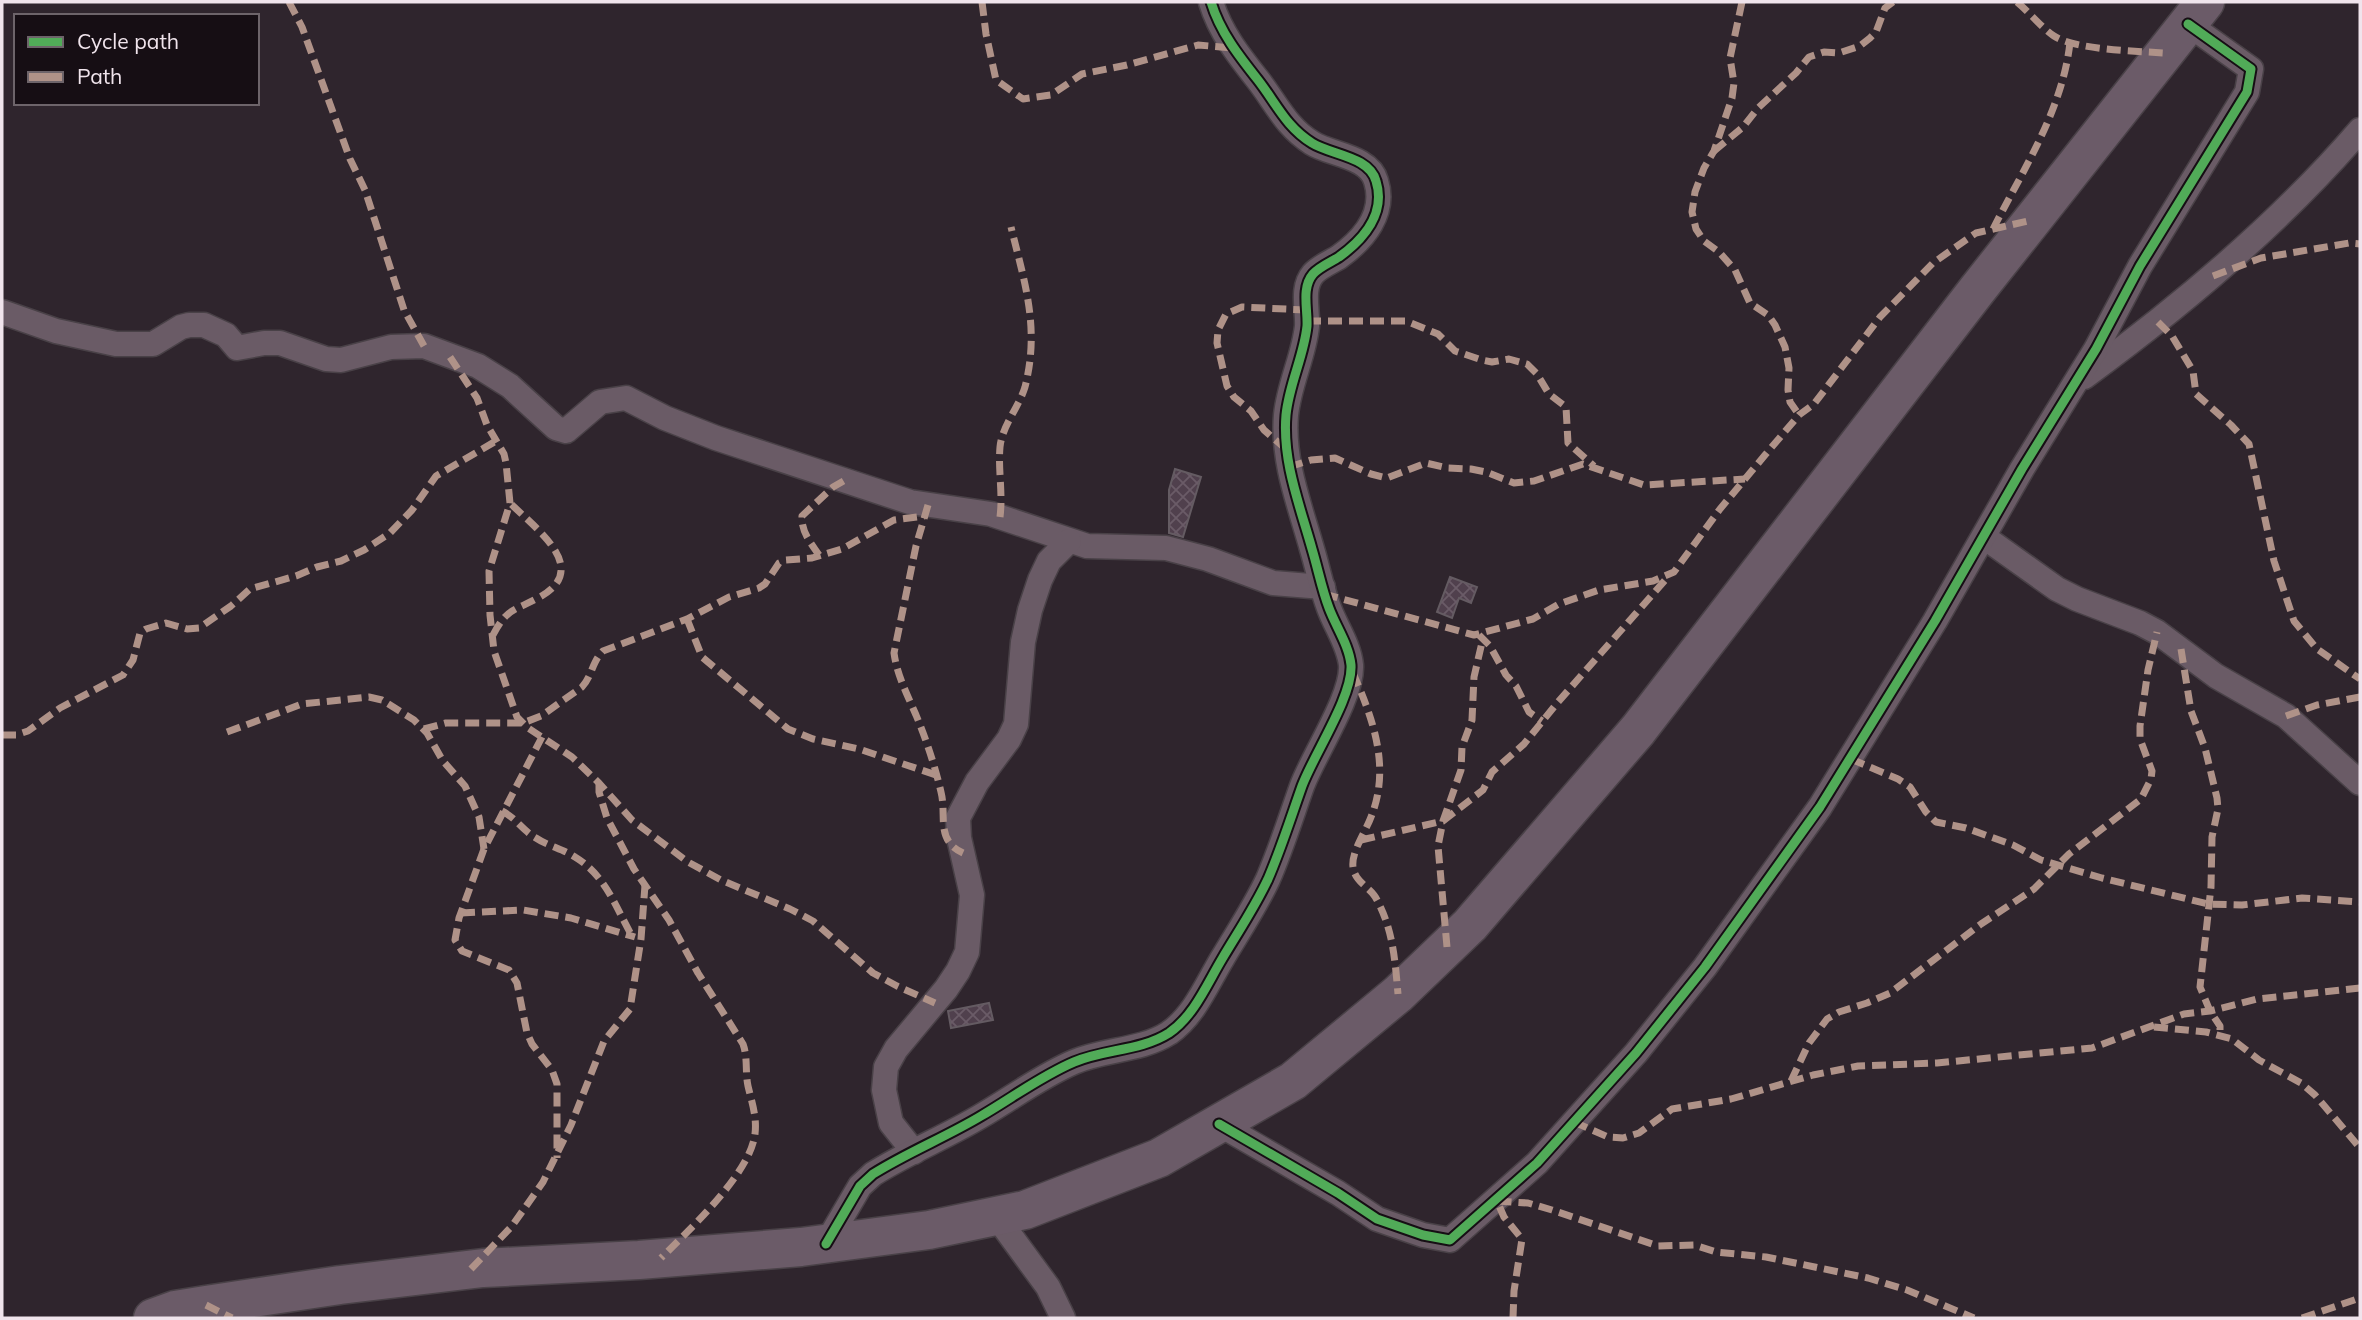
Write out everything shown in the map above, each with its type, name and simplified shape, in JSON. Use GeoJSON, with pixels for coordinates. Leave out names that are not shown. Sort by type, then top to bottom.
{"type":"FeatureCollection","features":[{"type":"Feature","properties":{"kind":"main road"},"geometry":{"type":"LineString","coordinates":[[153,1318],[175,1310],[340,1284],[483,1268],[639,1260],[826,1244],[929,1230],[1025,1209],[1159,1158],[1293,1082],[1398,993],[1470,925],[1638,730],[1977,289],[2196,13]]}},
{"type":"Feature","properties":{"kind":"street"},"geometry":{"type":"LineString","coordinates":[[826,1244],[860,1186],[873,1174],[1073,1062],[1153,1041],[1168,1033],[1197,1002],[1247,920],[1268,879],[1304,781],[1344,695],[1352,670],[1349,653],[1328,605],[1289,467],[1284,439],[1287,407],[1304,345],[1307,287],[1313,274],[1343,254],[1360,239],[1372,223],[1379,207],[1377,182],[1372,171],[1363,164],[1315,145],[1286,121],[1233,48],[1211,2]]}},
{"type":"Feature","properties":{"kind":"street"},"geometry":{"type":"LineString","coordinates":[[1219,1124],[1327,1186],[1377,1219],[1423,1235],[1450,1240],[1537,1163],[1636,1053],[1705,967],[1820,807],[1880,713],[2096,349],[2140,266],[2247,92],[2251,69],[2196,13]]}},
{"type":"Feature","properties":{"kind":"street"},"geometry":{"type":"LineString","coordinates":[[2072,386],[2158,322],[2213,276],[2325,171],[2360,130]]}},
{"type":"Feature","properties":{"kind":"street"},"geometry":{"type":"LineString","coordinates":[[2,312],[56,331],[116,344],[153,344],[188,325],[218,330],[237,348],[280,343],[326,359],[354,358],[391,346],[424,346],[478,366],[510,386],[556,428],[566,431],[600,402],[626,398],[716,438],[910,502],[991,514],[1087,546],[1166,548],[1208,559],[1273,583],[1323,587]]}},
{"type":"Feature","properties":{"kind":"street"},"geometry":{"type":"LineString","coordinates":[[1984,537],[2057,589],[2140,622],[2216,676],[2286,716],[2360,783]]}},
{"type":"Feature","properties":{"kind":"street"},"geometry":{"type":"LineString","coordinates":[[914,1152],[891,1123],[884,1090],[886,1067],[896,1049],[946,989],[967,952],[972,895],[959,838],[958,818],[976,782],[1009,739],[1016,724],[1019,710],[1019,670],[1030,610],[1049,561],[1069,541]]}},
{"type":"Feature","properties":{"kind":"street"},"geometry":{"type":"LineString","coordinates":[[996,1216],[1048,1287],[1063,1318]]}},
{"type":"Feature","properties":{"kind":"building"},"geometry":{"type":"Polygon","coordinates":[[[1175,469],[1201,477],[1183,537],[1169,533],[1169,490],[1175,469]]]}},
{"type":"Feature","properties":{"kind":"building"},"geometry":{"type":"Polygon","coordinates":[[[1450,577],[1477,587],[1471,603],[1459,598],[1452,618],[1437,612],[1450,577]]]}},
{"type":"Feature","properties":{"kind":"building"},"geometry":{"type":"Polygon","coordinates":[[[989,1003],[993,1020],[951,1028],[948,1011],[989,1003]]]}},
{"type":"Feature","properties":{"kind":"marked path"},"geometry":{"type":"LineString","coordinates":[[289,2],[302,27],[350,159],[365,190],[404,310],[424,346]]}},
{"type":"Feature","properties":{"kind":"marked path"},"geometry":{"type":"LineString","coordinates":[[982,2],[996,80],[1023,99],[1051,95],[1082,74],[1127,65],[1198,45],[1233,48]]}},
{"type":"Feature","properties":{"kind":"marked path"},"geometry":{"type":"LineString","coordinates":[[1742,2],[1730,58],[1734,83],[1732,98],[1714,151],[1695,192],[1692,212],[1696,229],[1704,241],[1719,252],[1735,270],[1750,303],[1768,315],[1775,325],[1785,347],[1790,402],[1799,415]]}},
{"type":"Feature","properties":{"kind":"marked path"},"geometry":{"type":"LineString","coordinates":[[1714,151],[1743,127],[1758,108],[1796,73],[1809,57],[1824,52],[1839,53],[1860,46],[1870,38],[1876,32],[1885,8],[1893,2]]}},
{"type":"Feature","properties":{"kind":"marked path"},"geometry":{"type":"LineString","coordinates":[[2017,2],[2049,33],[2064,41],[2107,49],[2164,53]]}},
{"type":"Feature","properties":{"kind":"marked path"},"geometry":{"type":"LineString","coordinates":[[1993,229],[2029,162],[2050,115],[2066,67],[2070,42]]}},
{"type":"Feature","properties":{"kind":"marked path"},"geometry":{"type":"LineString","coordinates":[[1324,594],[1474,635],[1533,619],[1559,604],[1599,590],[1653,581],[1674,572],[1720,509],[1799,415],[1814,404],[1880,317],[1933,263],[1976,233],[2032,220]]}},
{"type":"Feature","properties":{"kind":"marked path"},"geometry":{"type":"LineString","coordinates":[[1000,517],[1001,439],[1025,387],[1031,345],[1029,306],[1011,227]]}},
{"type":"Feature","properties":{"kind":"marked path"},"geometry":{"type":"LineString","coordinates":[[2213,276],[2261,258],[2349,243],[2360,244]]}},
{"type":"Feature","properties":{"kind":"marked path"},"geometry":{"type":"LineString","coordinates":[[1286,449],[1264,430],[1251,411],[1234,397],[1227,386],[1217,343],[1218,330],[1226,314],[1242,307],[1306,310]]}},
{"type":"Feature","properties":{"kind":"marked path"},"geometry":{"type":"LineString","coordinates":[[1307,321],[1406,321],[1438,334],[1455,351],[1492,362],[1509,359],[1527,364],[1537,374],[1549,394],[1566,407],[1568,443],[1594,466]]}},
{"type":"Feature","properties":{"kind":"marked path"},"geometry":{"type":"LineString","coordinates":[[2158,322],[2172,336],[2193,371],[2196,394],[2249,444],[2274,561],[2294,621],[2317,649],[2360,679]]}},
{"type":"Feature","properties":{"kind":"marked path"},"geometry":{"type":"LineString","coordinates":[[450,357],[477,398],[506,463],[510,503],[489,571],[490,615],[494,651],[517,717],[528,728],[572,757],[632,820],[688,862],[721,880],[813,921],[873,973],[935,1003]]}},
{"type":"Feature","properties":{"kind":"marked path"},"geometry":{"type":"LineString","coordinates":[[2,735],[16,735],[28,731],[60,708],[123,675],[133,660],[140,633],[146,629],[166,623],[187,629],[199,628],[250,589],[341,561],[364,550],[390,533],[412,510],[436,476],[496,441]]}},
{"type":"Feature","properties":{"kind":"marked path"},"geometry":{"type":"LineString","coordinates":[[1289,467],[1311,460],[1335,458],[1387,478],[1426,463],[1486,472],[1514,483],[1534,481],[1583,464],[1644,485],[1745,479]]}},
{"type":"Feature","properties":{"kind":"marked path"},"geometry":{"type":"LineString","coordinates":[[819,555],[805,532],[802,516],[833,487],[847,479]]}},
{"type":"Feature","properties":{"kind":"marked path"},"geometry":{"type":"LineString","coordinates":[[493,635],[507,615],[554,587],[560,575],[560,562],[554,549],[510,503]]}},
{"type":"Feature","properties":{"kind":"marked path"},"geometry":{"type":"LineString","coordinates":[[928,505],[916,546],[894,653],[900,677],[936,772],[943,801],[945,834],[954,848],[963,853]]}},
{"type":"Feature","properties":{"kind":"marked path"},"geometry":{"type":"LineString","coordinates":[[424,729],[446,723],[523,723],[541,716],[582,687],[603,651],[687,619],[729,597],[759,588],[765,584],[779,563],[786,560],[812,558],[842,549],[894,520],[925,516]]}},
{"type":"Feature","properties":{"kind":"marked path"},"geometry":{"type":"LineString","coordinates":[[1361,840],[1443,821],[1483,790],[1492,772],[1524,744],[1667,578]]}},
{"type":"Feature","properties":{"kind":"marked path"},"geometry":{"type":"LineString","coordinates":[[687,619],[702,657],[788,729],[813,739],[859,749],[936,775]]}},
{"type":"Feature","properties":{"kind":"marked path"},"geometry":{"type":"LineString","coordinates":[[1791,1081],[1809,1043],[1827,1019],[1890,993],[1981,924],[2034,889],[2069,854],[2141,799],[2152,771],[2140,739],[2140,726],[2157,632]]}},
{"type":"Feature","properties":{"kind":"marked path"},"geometry":{"type":"LineString","coordinates":[[1479,635],[1490,646],[1506,675],[1516,686],[1529,712],[1542,721]]}},
{"type":"Feature","properties":{"kind":"marked path"},"geometry":{"type":"LineString","coordinates":[[1447,947],[1438,846],[1443,821],[1461,770],[1462,747],[1472,720],[1474,677],[1483,638]]}},
{"type":"Feature","properties":{"kind":"marked path"},"geometry":{"type":"LineString","coordinates":[[2181,649],[2191,711],[2205,748],[2217,798],[2200,987],[2220,1026],[2220,1035]]}},
{"type":"Feature","properties":{"kind":"marked path"},"geometry":{"type":"LineString","coordinates":[[1353,673],[1373,726],[1379,762],[1377,798],[1356,848],[1353,867],[1357,877],[1374,896],[1387,923],[1398,994]]}},
{"type":"Feature","properties":{"kind":"marked path"},"geometry":{"type":"LineString","coordinates":[[227,732],[302,704],[369,697],[382,700],[414,720],[427,733],[443,761],[465,786],[479,817],[484,849]]}},
{"type":"Feature","properties":{"kind":"marked path"},"geometry":{"type":"LineString","coordinates":[[2286,716],[2317,705],[2360,697]]}},
{"type":"Feature","properties":{"kind":"marked path"},"geometry":{"type":"LineString","coordinates":[[542,737],[484,849],[459,918],[455,940],[462,951],[509,970],[517,983],[527,1033],[552,1070],[557,1084],[557,1158]]}},
{"type":"Feature","properties":{"kind":"marked path"},"geometry":{"type":"LineString","coordinates":[[1851,759],[1910,787],[1936,822],[1966,828],[2013,845],[2041,860],[2102,878],[2208,904],[2242,905],[2302,898],[2360,902]]}},
{"type":"Feature","properties":{"kind":"marked path"},"geometry":{"type":"LineString","coordinates":[[599,783],[607,818],[634,869],[669,920],[698,973],[743,1044],[747,1081],[755,1116],[755,1134],[751,1150],[742,1166],[717,1200],[661,1258]]}},
{"type":"Feature","properties":{"kind":"marked path"},"geometry":{"type":"LineString","coordinates":[[502,811],[531,835],[570,854],[595,873],[609,892],[632,936]]}},
{"type":"Feature","properties":{"kind":"marked path"},"geometry":{"type":"LineString","coordinates":[[471,1269],[512,1226],[543,1182],[571,1125],[604,1041],[630,1009],[641,939],[645,885]]}},
{"type":"Feature","properties":{"kind":"marked path"},"geometry":{"type":"LineString","coordinates":[[461,913],[523,910],[571,918],[635,937]]}},
{"type":"Feature","properties":{"kind":"marked path"},"geometry":{"type":"LineString","coordinates":[[1574,1122],[1608,1137],[1623,1138],[1639,1133],[1672,1109],[1731,1099],[1813,1075],[1858,1066],[1937,1063],[2092,1048],[2184,1014],[2210,1011],[2257,999],[2360,988]]}},
{"type":"Feature","properties":{"kind":"marked path"},"geometry":{"type":"LineString","coordinates":[[2154,1027],[2206,1032],[2232,1039],[2259,1060],[2301,1083],[2315,1095],[2360,1148]]}},
{"type":"Feature","properties":{"kind":"marked path"},"geometry":{"type":"LineString","coordinates":[[1513,1318],[1522,1239],[1504,1217],[1497,1201],[1528,1203],[1658,1246],[1694,1245],[1716,1252],[1766,1257],[1868,1278],[1907,1290],[1974,1318]]}},
{"type":"Feature","properties":{"kind":"marked path"},"geometry":{"type":"LineString","coordinates":[[2302,1318],[2360,1298]]}},
{"type":"Feature","properties":{"kind":"marked path"},"geometry":{"type":"LineString","coordinates":[[206,1305],[232,1318]]}},
{"type":"Feature","properties":{"kind":"cycle path"},"geometry":{"type":"LineString","coordinates":[[826,1244],[860,1186],[873,1174],[968,1124],[1062,1068],[1086,1058],[1158,1039],[1186,1018],[1268,879],[1302,786],[1346,692],[1350,678],[1350,658],[1327,601],[1293,483],[1285,432],[1290,392],[1307,326],[1306,292],[1309,280],[1316,271],[1357,242],[1371,224],[1378,204],[1376,181],[1366,166],[1312,143],[1288,122],[1231,43],[1211,2]]}},
{"type":"Feature","properties":{"kind":"cycle path"},"geometry":{"type":"LineString","coordinates":[[1219,1124],[1338,1193],[1377,1219],[1423,1235],[1450,1240],[1537,1163],[1636,1053],[1705,967],[1820,807],[1935,621],[2022,469],[2096,349],[2140,266],[2247,92],[2251,69],[2188,24]]}}]}
